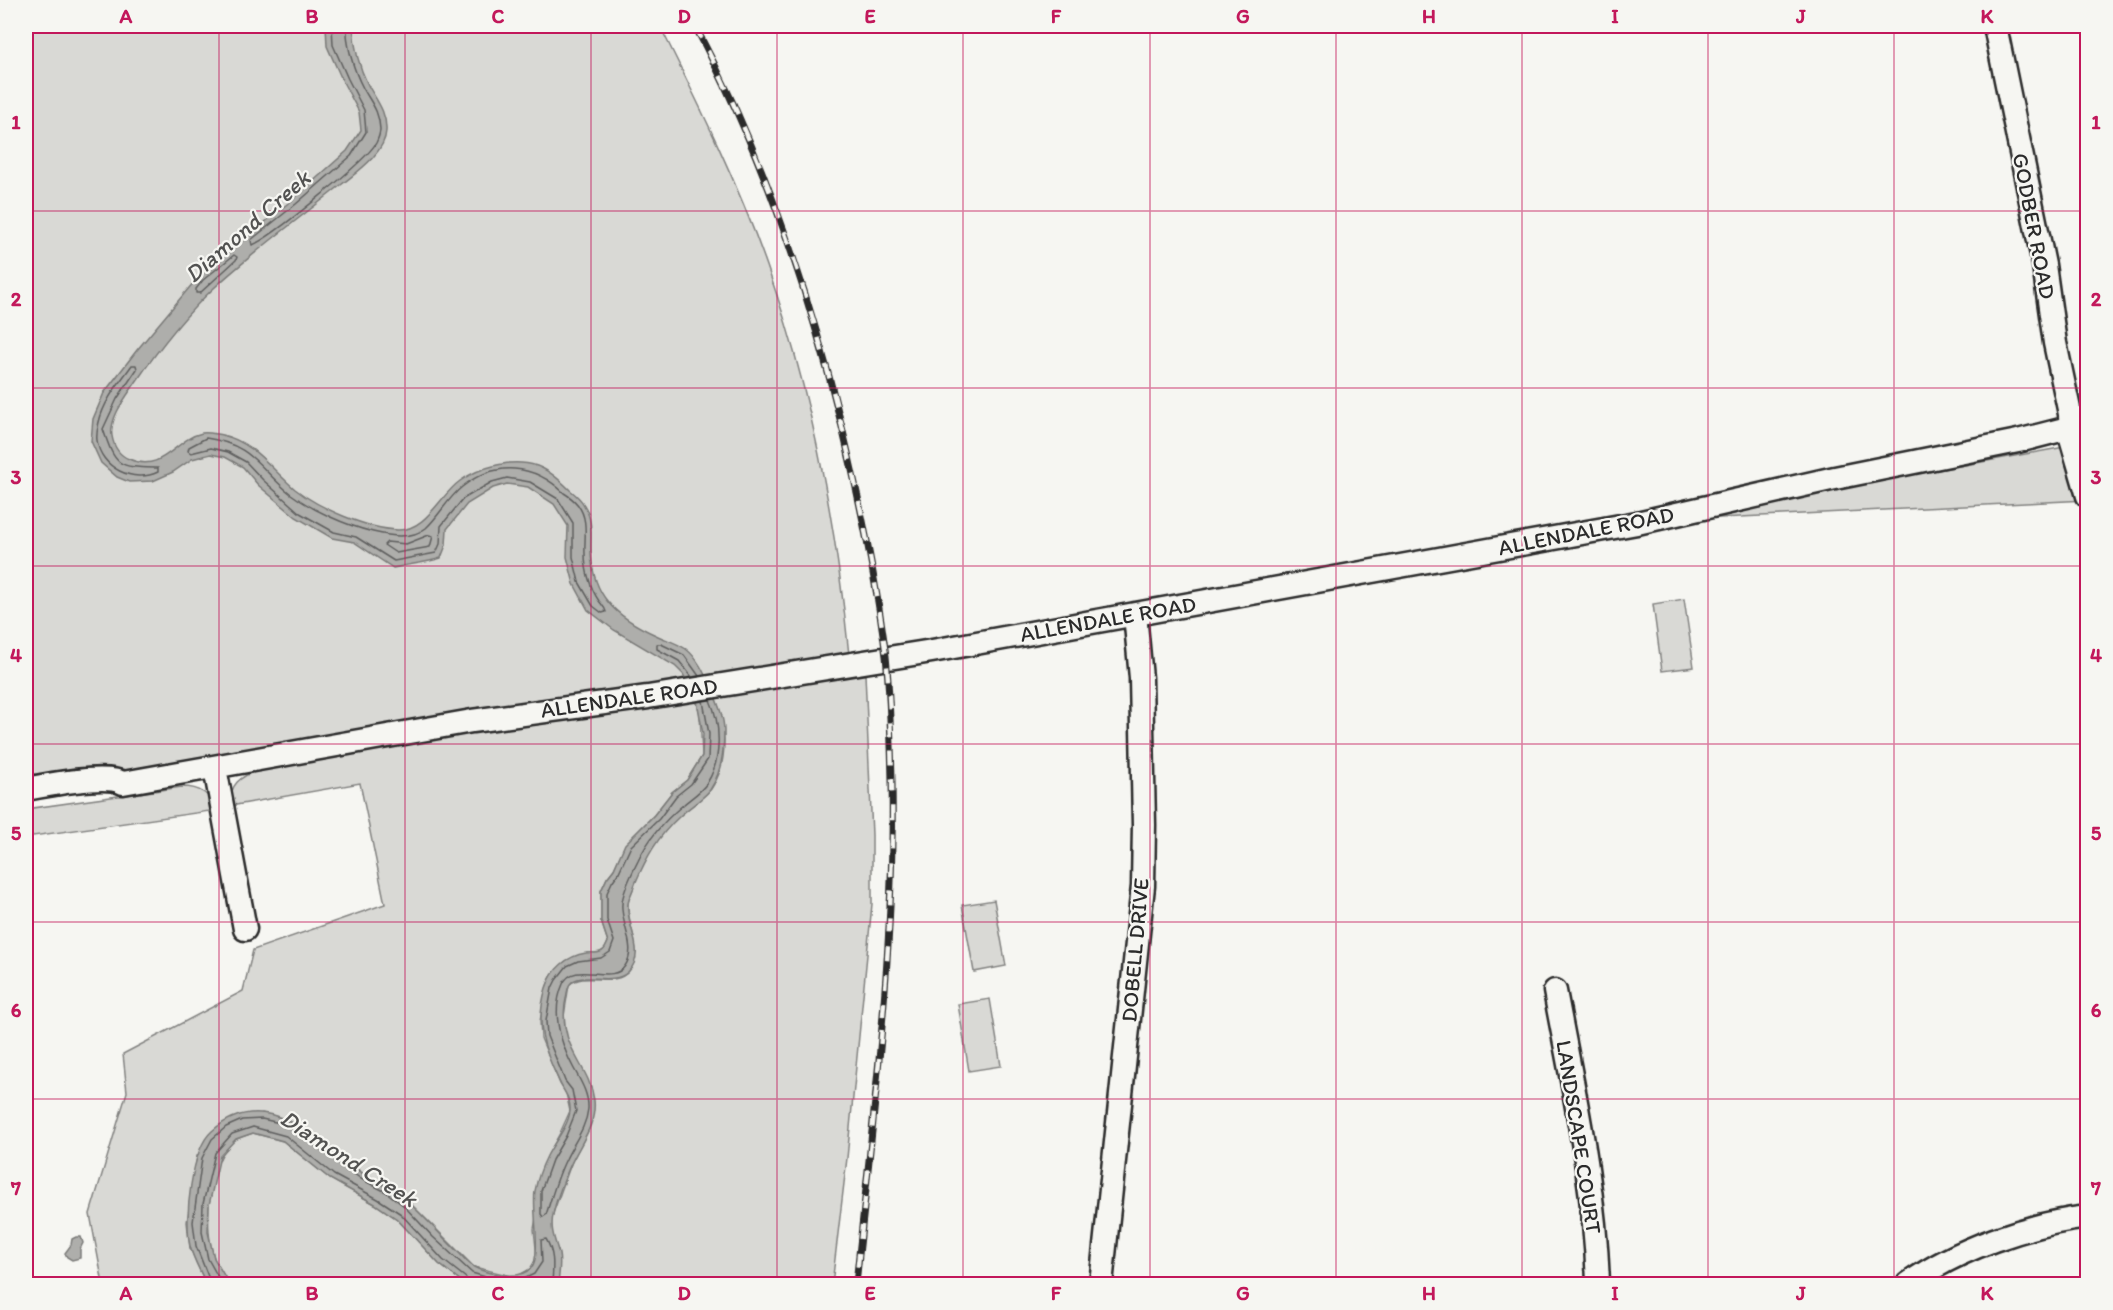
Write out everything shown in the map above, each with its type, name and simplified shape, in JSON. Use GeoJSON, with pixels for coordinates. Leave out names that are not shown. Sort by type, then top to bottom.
{"type":"FeatureCollection","features":[{"type":"Feature","properties":{"kind":"street","name":"GODBER ROAD"},"geometry":{"type":"LineString","coordinates":[[1995,26],[2044,265],[2054,334],[2079,425],[2071,438],[2088,496]]}},
{"type":"Feature","properties":{"kind":"street","name":"ALLENDALE ROAD"},"geometry":{"type":"LineString","coordinates":[[26,804],[109,792],[123,783],[462,722],[648,697],[932,651],[1637,523],[1880,468],[2018,441],[2079,425]]}},
{"type":"Feature","properties":{"kind":"street","name":"DOBELL DRIVE"},"geometry":{"type":"LineString","coordinates":[[1101,1284],[1143,886],[1141,678],[1135,614]]}},
{"type":"Feature","properties":{"kind":"street"},"geometry":{"type":"LineString","coordinates":[[215,768],[245,929]]}},
{"type":"Feature","properties":{"kind":"street","name":"ALLENDALE ROAD"},"geometry":{"type":"LineString","coordinates":[[26,789],[105,779],[118,780],[123,783]]}},
{"type":"Feature","properties":{"kind":"street","name":"LANDSCAPE COURT"},"geometry":{"type":"LineString","coordinates":[[1555,991],[1592,1197],[1598,1284]]}},
{"type":"Feature","properties":{"kind":"street"},"geometry":{"type":"LineString","coordinates":[[1908,1284],[1939,1265],[1983,1245],[2037,1228],[2088,1217]]}},
{"type":"Feature","properties":{"kind":"shaded area"},"geometry":{"type":"Polygon","coordinates":[[[26,26],[660,26],[731,174],[756,235],[783,313],[820,458],[837,556],[849,655],[133,770],[26,784],[26,26]]]}},
{"type":"Feature","properties":{"kind":"shaded area"},"geometry":{"type":"Polygon","coordinates":[[[2087,443],[2087,500],[1657,521],[2087,443]]]}},
{"type":"Feature","properties":{"kind":"shaded area"},"geometry":{"type":"Polygon","coordinates":[[[1684,599],[1694,667],[1662,671],[1653,604],[1684,599]]]}},
{"type":"Feature","properties":{"kind":"shaded area"},"geometry":{"type":"Polygon","coordinates":[[[849,674],[865,674],[872,835],[872,904],[832,1284],[558,1284],[558,1251],[552,1237],[551,1219],[572,1161],[589,1129],[592,1092],[565,1031],[564,1016],[569,985],[583,979],[616,979],[629,971],[634,964],[635,947],[628,905],[637,877],[657,840],[680,815],[711,789],[721,766],[723,728],[713,692],[849,674]]]}},
{"type":"Feature","properties":{"kind":"shaded area"},"geometry":{"type":"Polygon","coordinates":[[[695,696],[700,714],[702,756],[687,780],[672,792],[626,844],[607,878],[601,891],[601,921],[608,942],[605,949],[599,953],[587,953],[551,977],[547,986],[540,1021],[541,1038],[566,1093],[570,1111],[547,1157],[534,1229],[537,1258],[530,1269],[516,1277],[474,1267],[409,1202],[389,1187],[364,1174],[307,1131],[286,1119],[262,1113],[197,1156],[187,1222],[190,1248],[206,1284],[103,1284],[90,1214],[127,1092],[123,1054],[243,991],[253,950],[385,904],[360,783],[230,806],[231,792],[241,778],[259,769],[389,744],[695,696]]]}},
{"type":"Feature","properties":{"kind":"shaded area"},"geometry":{"type":"Polygon","coordinates":[[[182,787],[204,792],[217,810],[26,837],[26,809],[182,787]]]}},
{"type":"Feature","properties":{"kind":"shaded area"},"geometry":{"type":"Polygon","coordinates":[[[994,900],[1006,966],[974,972],[962,905],[994,900]]]}},
{"type":"Feature","properties":{"kind":"shaded area"},"geometry":{"type":"Polygon","coordinates":[[[990,999],[1001,1066],[969,1071],[958,1004],[990,999]]]}},
{"type":"Feature","properties":{"kind":"shaded area"},"geometry":{"type":"Polygon","coordinates":[[[253,1133],[283,1141],[330,1179],[397,1219],[439,1264],[465,1284],[229,1284],[214,1259],[210,1242],[210,1193],[218,1162],[226,1149],[235,1140],[253,1133]]]}},
{"type":"Feature","properties":{"kind":"water"},"geometry":{"type":"Polygon","coordinates":[[[326,26],[353,26],[362,71],[385,118],[386,131],[381,147],[362,168],[245,261],[192,310],[163,345],[123,401],[113,422],[112,436],[122,455],[141,462],[151,462],[160,459],[193,436],[202,433],[222,435],[253,450],[295,489],[317,503],[358,522],[398,530],[408,529],[425,518],[452,487],[473,473],[507,463],[537,466],[559,480],[584,505],[590,523],[594,573],[598,586],[608,602],[618,613],[637,626],[686,649],[705,674],[719,706],[724,726],[722,754],[717,777],[707,794],[683,813],[665,832],[648,856],[639,874],[628,904],[636,948],[634,964],[628,972],[614,978],[575,980],[567,991],[564,1020],[566,1033],[587,1076],[594,1100],[594,1109],[590,1126],[567,1172],[554,1209],[553,1235],[560,1258],[558,1284],[465,1284],[439,1264],[397,1219],[330,1179],[283,1141],[253,1133],[236,1139],[220,1156],[209,1205],[208,1232],[214,1258],[229,1284],[206,1284],[190,1246],[189,1203],[194,1168],[199,1153],[212,1131],[232,1118],[251,1113],[270,1115],[289,1121],[324,1144],[357,1170],[402,1197],[474,1267],[508,1275],[522,1274],[531,1268],[536,1254],[534,1199],[536,1187],[545,1160],[564,1129],[570,1111],[568,1098],[549,1058],[542,1036],[541,1013],[546,988],[556,969],[567,960],[579,955],[603,951],[608,942],[601,921],[601,891],[607,878],[614,869],[625,844],[654,815],[672,792],[687,780],[702,756],[703,734],[697,701],[683,674],[675,666],[614,630],[588,610],[574,584],[567,557],[568,526],[554,504],[528,487],[507,484],[493,488],[467,504],[447,529],[446,545],[441,558],[393,568],[354,542],[332,538],[296,517],[258,485],[243,467],[225,457],[211,454],[192,459],[173,472],[153,481],[129,482],[117,477],[101,463],[91,441],[93,419],[104,393],[137,350],[199,276],[292,200],[347,151],[361,130],[359,112],[327,46],[326,26]]]}},
{"type":"Feature","properties":{"kind":"water"},"geometry":{"type":"Polygon","coordinates":[[[81,1237],[83,1243],[80,1258],[72,1260],[65,1253],[72,1239],[81,1237]]]}},
{"type":"Feature","properties":{"kind":"railway"},"geometry":{"type":"LineString","coordinates":[[695,26],[762,172],[814,323],[855,484],[886,656],[892,780],[890,907],[882,1033],[856,1284]]}},
{"type":"Feature","properties":{"kind":"water label","name":"Diamond Creek"},"geometry":{"type":"Point","coordinates":[247,226]}},
{"type":"Feature","properties":{"kind":"water label","name":"Diamond Creek"},"geometry":{"type":"Point","coordinates":[349,1158]}}]}
